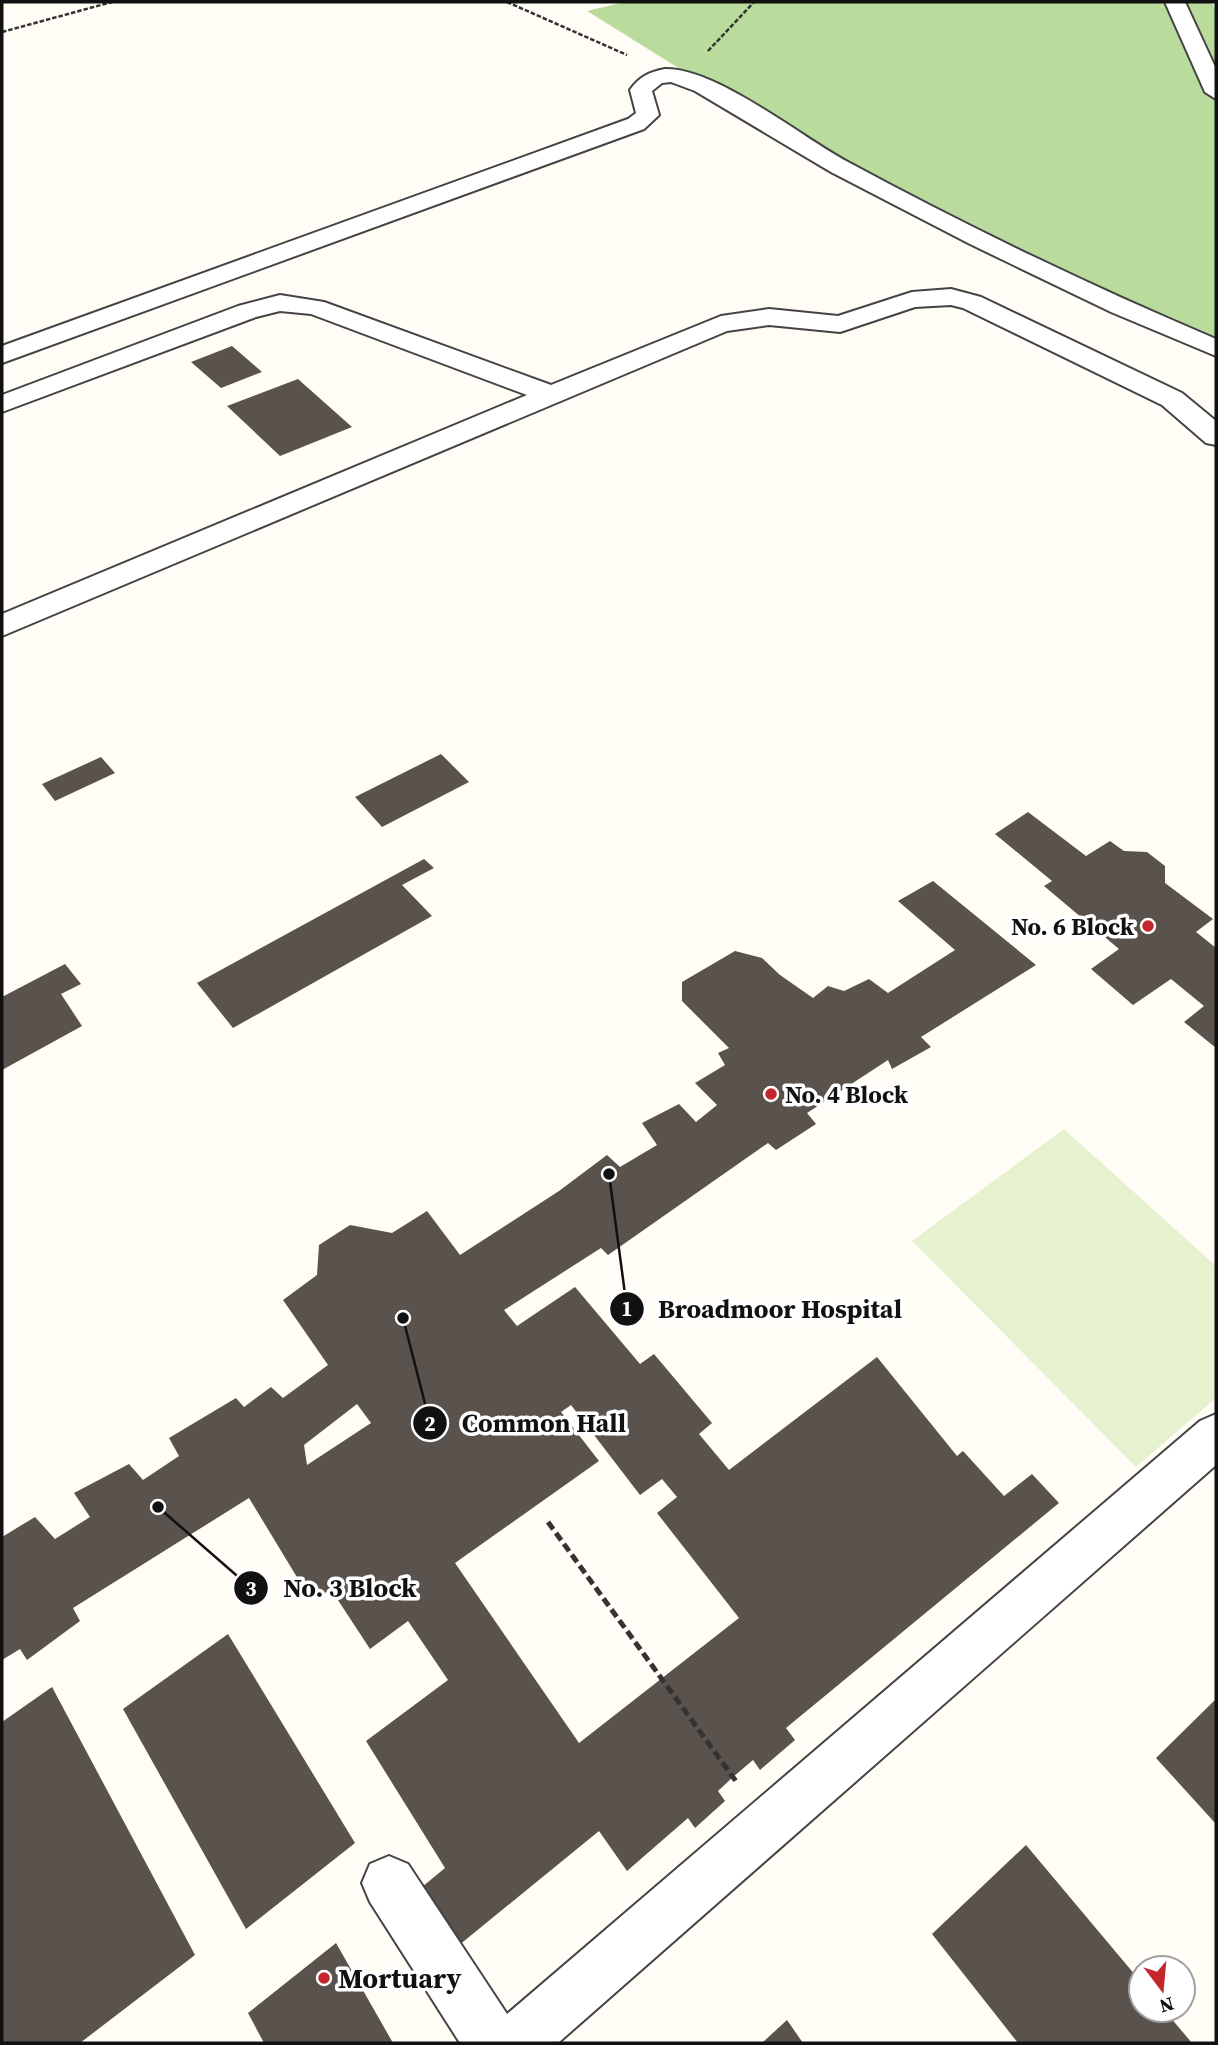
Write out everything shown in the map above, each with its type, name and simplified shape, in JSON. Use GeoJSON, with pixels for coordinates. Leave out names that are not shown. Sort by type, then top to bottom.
{"type":"FeatureCollection","features":[{"type":"Feature","properties":{"kind":"street"},"geometry":{"type":"LineString","coordinates":[[1175,2],[1216,92]]}},
{"type":"Feature","properties":{"kind":"street"},"geometry":{"type":"LineString","coordinates":[[2,355],[636,124],[648,115],[640,90],[649,79],[663,75],[682,78],[741,108],[836,165],[1051,276],[1216,348]]}},
{"type":"Feature","properties":{"kind":"street"},"geometry":{"type":"LineString","coordinates":[[2,626],[552,395],[738,320],[769,317],[840,324],[912,300],[951,297],[972,302],[1172,399],[1193,414],[1216,437]]}},
{"type":"Feature","properties":{"kind":"street"},"geometry":{"type":"LineString","coordinates":[[2,404],[247,311],[280,303],[315,307],[552,395]]}},
{"type":"Feature","properties":{"kind":"street"},"geometry":{"type":"LineString","coordinates":[[516,2043],[1216,1436]]}},
{"type":"Feature","properties":{"kind":"street"},"geometry":{"type":"LineString","coordinates":[[389,1883],[493,2043]]}},
{"type":"Feature","properties":{"kind":"path"},"geometry":{"type":"LineString","coordinates":[[2,32],[111,2]]}},
{"type":"Feature","properties":{"kind":"path"},"geometry":{"type":"LineString","coordinates":[[506,2],[682,78],[754,2]]}},
{"type":"Feature","properties":{"kind":"path"},"geometry":{"type":"LineString","coordinates":[[548,1522],[768,1824]]}},
{"type":"Feature","properties":{"kind":"green space"},"geometry":{"type":"Polygon","coordinates":[[[625,2],[1212,2],[1216,11],[1216,343],[1132,308],[770,125],[587,11],[625,2]]]}},
{"type":"Feature","properties":{"kind":"green space"},"geometry":{"type":"Polygon","coordinates":[[[1064,1129],[1216,1266],[1216,1398],[1136,1467],[912,1241],[1064,1129]]]}},
{"type":"Feature","properties":{"kind":"building"},"geometry":{"type":"Polygon","coordinates":[[[232,346],[262,372],[221,388],[191,362],[232,346]]]}},
{"type":"Feature","properties":{"kind":"building"},"geometry":{"type":"Polygon","coordinates":[[[298,379],[352,427],[280,456],[227,406],[298,379]]]}},
{"type":"Feature","properties":{"kind":"building"},"geometry":{"type":"Polygon","coordinates":[[[441,754],[469,782],[382,827],[355,797],[441,754]]]}},
{"type":"Feature","properties":{"kind":"building"},"geometry":{"type":"Polygon","coordinates":[[[101,757],[115,773],[55,801],[42,784],[101,757]]]}},
{"type":"Feature","properties":{"kind":"building","name":"No. 6 Block"},"geometry":{"type":"Polygon","coordinates":[[[1028,812],[1086,856],[1110,841],[1124,851],[1147,852],[1165,866],[1165,883],[1213,919],[1196,932],[1216,948],[1216,1048],[1184,1022],[1204,1006],[1171,979],[1133,1005],[1091,969],[1119,949],[1044,886],[1052,881],[995,834],[1028,812]]]}},
{"type":"Feature","properties":{"kind":"building"},"geometry":{"type":"Polygon","coordinates":[[[424,859],[434,868],[402,885],[432,916],[233,1028],[197,983],[424,859]]]}},
{"type":"Feature","properties":{"kind":"building"},"geometry":{"type":"Polygon","coordinates":[[[933,881],[1036,965],[921,1037],[931,1047],[892,1069],[888,1060],[807,1113],[816,1124],[776,1150],[768,1143],[608,1255],[601,1248],[504,1310],[517,1326],[575,1287],[640,1364],[654,1354],[712,1423],[699,1434],[729,1470],[877,1357],[957,1456],[963,1451],[1004,1496],[1032,1474],[1059,1503],[786,1728],[795,1740],[760,1770],[753,1760],[733,1777],[718,1791],[725,1801],[695,1828],[688,1818],[627,1871],[599,1831],[458,1946],[422,1887],[445,1868],[366,1741],[448,1680],[408,1621],[370,1649],[332,1591],[309,1597],[249,1498],[73,1608],[80,1621],[27,1660],[20,1649],[2,1660],[2,1537],[35,1517],[55,1539],[90,1517],[74,1493],[129,1464],[143,1480],[179,1456],[169,1438],[236,1398],[244,1407],[271,1387],[283,1398],[328,1365],[283,1300],[317,1275],[319,1245],[350,1225],[392,1233],[427,1211],[460,1255],[559,1191],[607,1155],[620,1167],[657,1145],[642,1123],[679,1104],[696,1122],[717,1105],[695,1083],[725,1065],[718,1053],[729,1048],[682,1001],[682,982],[735,951],[762,958],[780,975],[813,998],[828,986],[844,991],[869,979],[888,993],[955,950],[898,901],[933,881]],[[357,1404],[304,1445],[307,1465],[371,1423],[357,1404]],[[571,1405],[561,1412],[599,1461],[455,1563],[579,1743],[739,1618],[657,1513],[677,1497],[662,1479],[640,1495],[571,1405]]]}},
{"type":"Feature","properties":{"kind":"building"},"geometry":{"type":"Polygon","coordinates":[[[65,964],[81,984],[61,994],[82,1026],[2,1070],[2,997],[65,964]]]}},
{"type":"Feature","properties":{"kind":"building"},"geometry":{"type":"Polygon","coordinates":[[[228,1634],[355,1843],[246,1929],[123,1709],[228,1634]]]}},
{"type":"Feature","properties":{"kind":"building"},"geometry":{"type":"Polygon","coordinates":[[[52,1687],[195,1955],[80,2043],[2,2043],[2,1722],[52,1687]]]}},
{"type":"Feature","properties":{"kind":"building"},"geometry":{"type":"Polygon","coordinates":[[[1216,1699],[1216,1824],[1156,1758],[1216,1699]]]}},
{"type":"Feature","properties":{"kind":"building"},"geometry":{"type":"Polygon","coordinates":[[[1026,1845],[1127,1965],[1127,2024],[1176,2024],[1192,2043],[1018,2043],[932,1934],[1026,1845]]]}},
{"type":"Feature","properties":{"kind":"building","name":"Mortuary"},"geometry":{"type":"Polygon","coordinates":[[[336,1943],[393,2043],[264,2043],[248,2013],[336,1943]]]}},
{"type":"Feature","properties":{"kind":"building"},"geometry":{"type":"Polygon","coordinates":[[[787,2020],[803,2043],[762,2043],[787,2020]]]}},
{"type":"Feature","properties":{"kind":"place","name":"No. 6 Block"},"geometry":{"type":"Point","coordinates":[1148,926]}},
{"type":"Feature","properties":{"kind":"place","name":"No. 4 Block"},"geometry":{"type":"Point","coordinates":[771,1094]}},
{"type":"Feature","properties":{"kind":"place","name":"Broadmoor Hospital"},"geometry":{"type":"Point","coordinates":[609,1174]}},
{"type":"Feature","properties":{"kind":"place","name":"Common Hall"},"geometry":{"type":"Point","coordinates":[403,1318]}},
{"type":"Feature","properties":{"kind":"place","name":"No. 3 Block"},"geometry":{"type":"Point","coordinates":[158,1507]}},
{"type":"Feature","properties":{"kind":"place","name":"Mortuary"},"geometry":{"type":"Point","coordinates":[324,1978]}}]}
